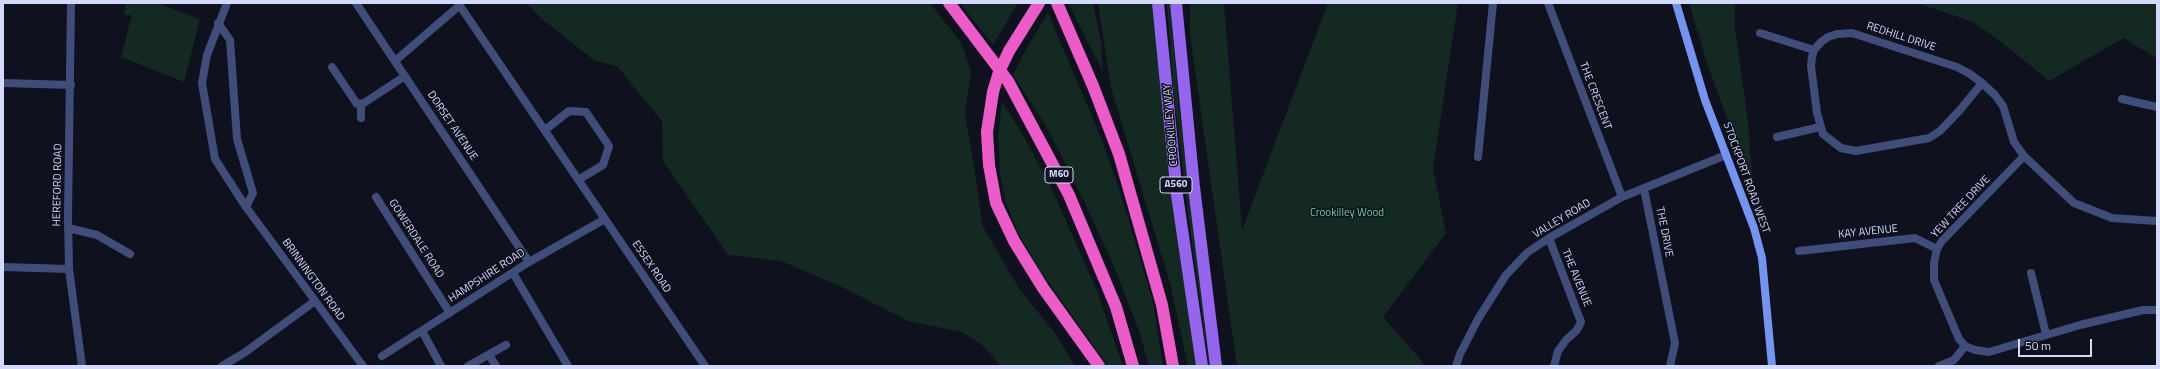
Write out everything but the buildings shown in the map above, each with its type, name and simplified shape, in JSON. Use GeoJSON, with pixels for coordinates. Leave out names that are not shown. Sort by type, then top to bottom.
{"type":"FeatureCollection","features":[{"type":"Feature","properties":{"kind":"highway","name":"M60"},"geometry":{"type":"LineString","coordinates":[[949,3],[1008,80],[1069,195],[1116,307],[1133,366]]}},
{"type":"Feature","properties":{"kind":"highway"},"geometry":{"type":"LineString","coordinates":[[1039,3],[1009,51],[999,72],[993,92],[987,132],[989,165],[996,203],[1014,241],[1043,288],[1098,366]]}},
{"type":"Feature","properties":{"kind":"highway"},"geometry":{"type":"LineString","coordinates":[[1057,3],[1093,86],[1119,154],[1162,305],[1173,366]]}},
{"type":"Feature","properties":{"kind":"main road","name":"CROOKILLEY WAY"},"geometry":{"type":"LineString","coordinates":[[1158,3],[1177,195],[1202,366]]}},
{"type":"Feature","properties":{"kind":"main road","name":"CROOKILLEY WAY"},"geometry":{"type":"LineString","coordinates":[[1176,3],[1195,194],[1216,366]]}},
{"type":"Feature","properties":{"kind":"main road","name":"STOCKPORT ROAD WEST"},"geometry":{"type":"LineString","coordinates":[[1676,3],[1705,100],[1754,228],[1762,258],[1772,366]]}},
{"type":"Feature","properties":{"kind":"street","name":"HEREFORD ROAD"},"geometry":{"type":"LineString","coordinates":[[71,3],[68,228],[69,269],[82,366]]}},
{"type":"Feature","properties":{"kind":"street","name":"BRINNINGTON ROAD"},"geometry":{"type":"LineString","coordinates":[[227,3],[218,23],[207,55],[202,83],[207,121],[215,159],[246,207],[363,366]]}},
{"type":"Feature","properties":{"kind":"street","name":"DORSET AVENUE"},"geometry":{"type":"LineString","coordinates":[[356,3],[529,262]]}},
{"type":"Feature","properties":{"kind":"street"},"geometry":{"type":"LineString","coordinates":[[1478,157],[1493,3]]}},
{"type":"Feature","properties":{"kind":"street","name":"THE CRESCENT"},"geometry":{"type":"LineString","coordinates":[[1548,3],[1622,197]]}},
{"type":"Feature","properties":{"kind":"street"},"geometry":{"type":"LineString","coordinates":[[395,61],[459,4]]}},
{"type":"Feature","properties":{"kind":"street","name":"ESSEX ROAD"},"geometry":{"type":"LineString","coordinates":[[459,4],[704,366]]}},
{"type":"Feature","properties":{"kind":"street"},"geometry":{"type":"LineString","coordinates":[[218,23],[230,40],[232,92],[237,139],[253,193],[246,207]]}},
{"type":"Feature","properties":{"kind":"street"},"geometry":{"type":"LineString","coordinates":[[1760,32],[1814,50],[1811,66],[1820,127],[1829,140],[1841,148],[1856,151],[1928,138],[1940,131],[1960,110],[1982,83]]}},
{"type":"Feature","properties":{"kind":"street","name":"REDHILL DRIVE"},"geometry":{"type":"LineString","coordinates":[[1814,50],[1828,37],[1836,34],[1852,34],[1957,67],[1982,83],[1995,95],[2003,106],[2014,142],[2024,156],[2074,203],[2112,218],[2157,221]]}},
{"type":"Feature","properties":{"kind":"street"},"geometry":{"type":"LineString","coordinates":[[332,67],[357,104],[361,104]]}},
{"type":"Feature","properties":{"kind":"street"},"geometry":{"type":"LineString","coordinates":[[361,104],[405,76]]}},
{"type":"Feature","properties":{"kind":"street"},"geometry":{"type":"LineString","coordinates":[[3,82],[71,85]]}},
{"type":"Feature","properties":{"kind":"street"},"geometry":{"type":"LineString","coordinates":[[2122,100],[2157,107]]}},
{"type":"Feature","properties":{"kind":"street"},"geometry":{"type":"LineString","coordinates":[[361,104],[362,118]]}},
{"type":"Feature","properties":{"kind":"street"},"geometry":{"type":"LineString","coordinates":[[545,130],[569,111],[586,112],[609,146],[603,165],[578,180]]}},
{"type":"Feature","properties":{"kind":"street"},"geometry":{"type":"LineString","coordinates":[[1777,137],[1820,127]]}},
{"type":"Feature","properties":{"kind":"street"},"geometry":{"type":"LineString","coordinates":[[1644,189],[1726,155]]}},
{"type":"Feature","properties":{"kind":"street","name":"YEW TREE DRIVE"},"geometry":{"type":"LineString","coordinates":[[1965,346],[1955,332],[1934,280],[1934,263],[1937,249],[1942,241],[2024,156]]}},
{"type":"Feature","properties":{"kind":"street","name":"VALLEY ROAD"},"geometry":{"type":"LineString","coordinates":[[1456,366],[1460,354],[1478,320],[1506,275],[1528,252],[1549,238],[1622,197],[1644,189]]}},
{"type":"Feature","properties":{"kind":"street","name":"THE DRIVE"},"geometry":{"type":"LineString","coordinates":[[1644,189],[1675,343],[1670,366]]}},
{"type":"Feature","properties":{"kind":"street","name":"GOWERDALE ROAD"},"geometry":{"type":"LineString","coordinates":[[376,197],[450,313]]}},
{"type":"Feature","properties":{"kind":"street","name":"HAMPSHIRE ROAD"},"geometry":{"type":"LineString","coordinates":[[382,356],[513,274],[529,262],[605,219]]}},
{"type":"Feature","properties":{"kind":"street"},"geometry":{"type":"LineString","coordinates":[[68,228],[97,236],[130,254]]}},
{"type":"Feature","properties":{"kind":"street","name":"THE AVENUE"},"geometry":{"type":"LineString","coordinates":[[1549,238],[1581,322],[1577,330],[1566,340],[1558,351],[1554,366]]}},
{"type":"Feature","properties":{"kind":"street","name":"KAY AVENUE"},"geometry":{"type":"LineString","coordinates":[[1799,251],[1915,238],[1937,249]]}},
{"type":"Feature","properties":{"kind":"street"},"geometry":{"type":"LineString","coordinates":[[3,267],[69,269]]}},
{"type":"Feature","properties":{"kind":"street"},"geometry":{"type":"LineString","coordinates":[[2031,273],[2046,334]]}},
{"type":"Feature","properties":{"kind":"street"},"geometry":{"type":"LineString","coordinates":[[513,274],[568,366]]}},
{"type":"Feature","properties":{"kind":"street"},"geometry":{"type":"LineString","coordinates":[[222,366],[244,353],[315,301]]}},
{"type":"Feature","properties":{"kind":"street"},"geometry":{"type":"LineString","coordinates":[[1939,366],[1954,360],[1965,346],[1975,350],[1989,352],[2046,334],[2143,310],[2157,310]]}},
{"type":"Feature","properties":{"kind":"street"},"geometry":{"type":"LineString","coordinates":[[422,331],[441,366]]}},
{"type":"Feature","properties":{"kind":"street"},"geometry":{"type":"LineString","coordinates":[[468,366],[506,346]]}},
{"type":"Feature","properties":{"kind":"street"},"geometry":{"type":"LineString","coordinates":[[489,355],[496,366]]}},
{"type":"Feature","properties":{"kind":"green space"},"geometry":{"type":"Polygon","coordinates":[[[126,3],[157,3],[200,19],[184,82],[121,57],[132,15],[124,15],[126,3]]]}},
{"type":"Feature","properties":{"kind":"green space"},"geometry":{"type":"Polygon","coordinates":[[[526,3],[930,3],[962,44],[971,72],[965,114],[975,171],[982,225],[1020,290],[1055,333],[1075,366],[1001,366],[982,345],[962,332],[908,321],[844,288],[781,261],[728,255],[663,161],[662,121],[617,66],[595,61],[542,19],[526,3]]]}},
{"type":"Feature","properties":{"kind":"green space"},"geometry":{"type":"Polygon","coordinates":[[[960,3],[1018,3],[993,45],[960,3]]]}},
{"type":"Feature","properties":{"kind":"green space"},"geometry":{"type":"Polygon","coordinates":[[[1068,3],[1093,3],[1101,41],[1103,72],[1068,3]]]}},
{"type":"Feature","properties":{"kind":"green space"},"geometry":{"type":"Polygon","coordinates":[[[1098,3],[1154,3],[1181,260],[1196,366],[1188,366],[1170,283],[1111,88],[1098,3]]]}},
{"type":"Feature","properties":{"kind":"green space"},"geometry":{"type":"Polygon","coordinates":[[[1167,3],[1170,3],[1179,106],[1212,366],[1209,366],[1190,229],[1173,87],[1167,3]]]}},
{"type":"Feature","properties":{"kind":"green space","name":"Crookilley Wood"},"geometry":{"type":"Polygon","coordinates":[[[1190,3],[1224,3],[1242,230],[1328,3],[1458,3],[1433,168],[1446,233],[1383,317],[1422,361],[1423,366],[1237,366],[1190,35],[1190,3]]]}},
{"type":"Feature","properties":{"kind":"green space"},"geometry":{"type":"Polygon","coordinates":[[[1689,3],[1735,3],[1735,28],[1748,122],[1753,189],[1707,63],[1689,3]]]}},
{"type":"Feature","properties":{"kind":"green space"},"geometry":{"type":"Polygon","coordinates":[[[1917,3],[2157,3],[2157,59],[2124,38],[2049,81],[2004,44],[1973,22],[1917,3]]]}},
{"type":"Feature","properties":{"kind":"green space"},"geometry":{"type":"Polygon","coordinates":[[[1048,13],[1102,140],[1119,188],[1153,302],[1163,366],[1149,366],[1139,331],[1113,264],[1082,197],[1046,126],[1013,75],[1025,51],[1048,13]]]}},
{"type":"Feature","properties":{"kind":"green space"},"geometry":{"type":"Polygon","coordinates":[[[1002,102],[1023,135],[1051,187],[1097,291],[1123,366],[1108,366],[1039,269],[1018,233],[1006,203],[1000,175],[998,136],[1002,102]]]}}]}
